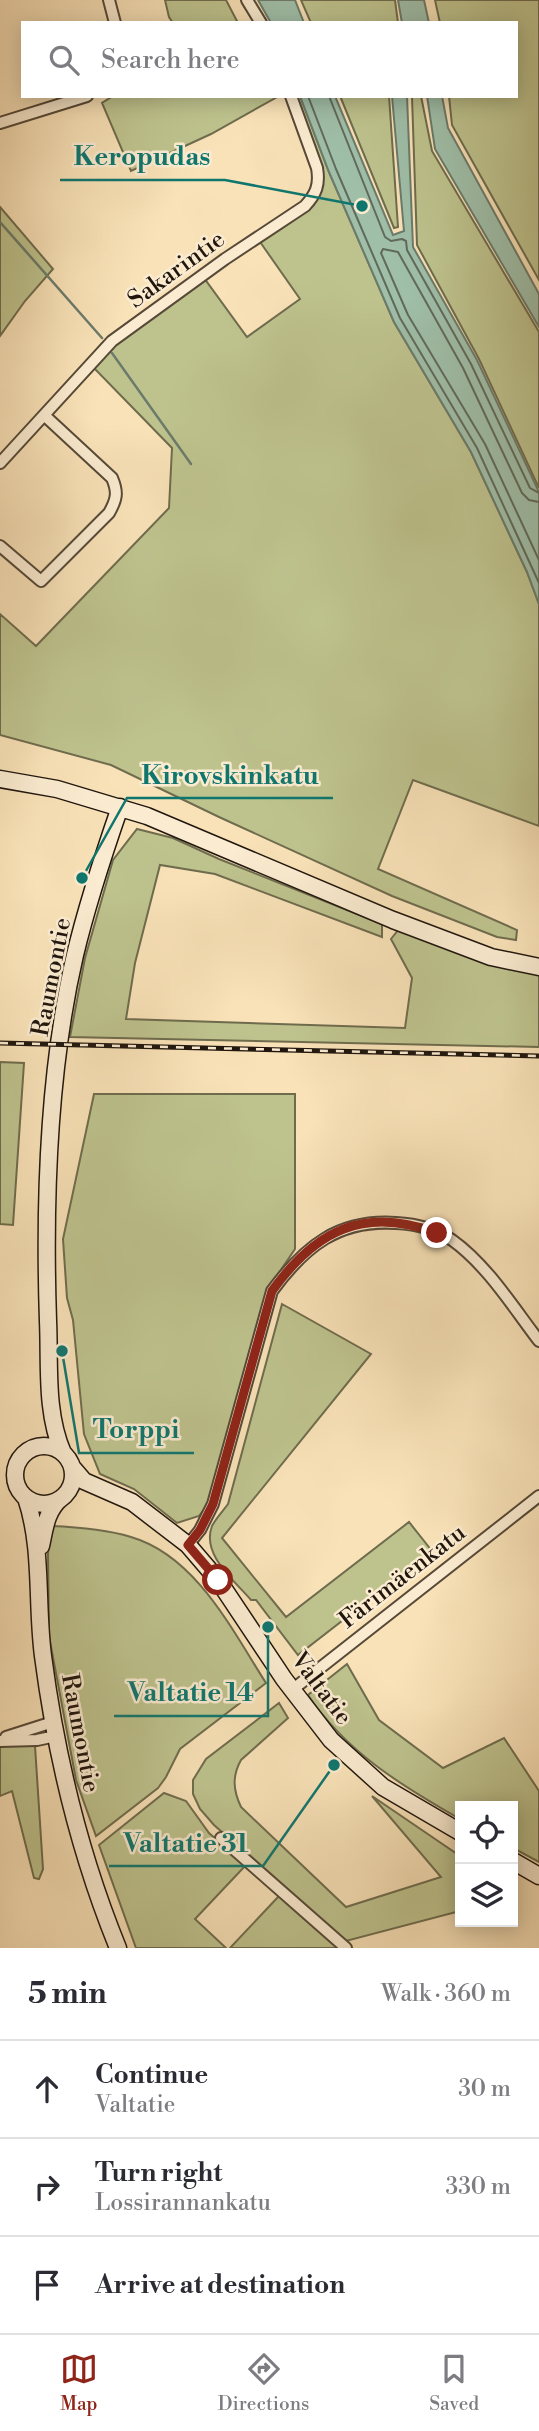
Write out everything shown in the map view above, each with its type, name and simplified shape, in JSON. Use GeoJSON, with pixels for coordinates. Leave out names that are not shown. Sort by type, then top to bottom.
{"type":"FeatureCollection","features":[{"type":"Feature","properties":{"kind":"main road"},"geometry":{"type":"LineString","coordinates":[[0,779],[57,789],[148,816],[393,920],[491,957],[539,967]]}},
{"type":"Feature","properties":{"kind":"main road","name":"Raumontie"},"geometry":{"type":"LineString","coordinates":[[63,1452],[51,1401],[46,1262],[47,1181],[60,1041],[75,957],[93,887],[120,807]]}},
{"type":"Feature","properties":{"kind":"main road","name":"Raumontie"},"geometry":{"type":"LineString","coordinates":[[24,1454],[40,1438],[51,1401]]}},
{"type":"Feature","properties":{"kind":"main road"},"geometry":{"type":"LineString","coordinates":[[0,1469],[14,1463],[24,1454],[46,1445],[63,1452],[72,1467],[73,1476],[64,1496],[43,1504],[0,1480]]}},
{"type":"Feature","properties":{"kind":"main road"},"geometry":{"type":"LineString","coordinates":[[23,1494],[15,1474],[24,1454]]}},
{"type":"Feature","properties":{"kind":"main road","name":"Valtatie"},"geometry":{"type":"LineString","coordinates":[[72,1467],[84,1481],[132,1502],[188,1545],[242,1614],[292,1690],[331,1740],[383,1787],[455,1829]]}},
{"type":"Feature","properties":{"kind":"main road","name":"Valtatie"},"geometry":{"type":"LineString","coordinates":[[64,1496],[82,1490],[109,1493]]}},
{"type":"Feature","properties":{"kind":"main road","name":"Raumontie"},"geometry":{"type":"LineString","coordinates":[[23,1494],[32,1514],[38,1562],[41,1630],[55,1729],[77,1827],[118,1948]]}},
{"type":"Feature","properties":{"kind":"main road","name":"Raumontie"},"geometry":{"type":"LineString","coordinates":[[38,1562],[45,1522],[53,1506],[64,1496]]}},
{"type":"Feature","properties":{"kind":"main road"},"geometry":{"type":"LineString","coordinates":[[518,1864],[539,1876]]}},
{"type":"Feature","properties":{"kind":"street"},"geometry":{"type":"LineString","coordinates":[[109,0],[115,21]]}},
{"type":"Feature","properties":{"kind":"street"},"geometry":{"type":"LineString","coordinates":[[247,0],[260,21]]}},
{"type":"Feature","properties":{"kind":"street"},"geometry":{"type":"LineString","coordinates":[[0,123],[81,98]]}},
{"type":"Feature","properties":{"kind":"street","name":"Sakarintie"},"geometry":{"type":"LineString","coordinates":[[0,464],[112,341],[225,258],[305,206],[315,195],[318,186],[317,168],[292,98]]}},
{"type":"Feature","properties":{"kind":"street"},"geometry":{"type":"LineString","coordinates":[[0,546],[41,581],[109,513],[116,500],[117,489],[112,478],[44,415]]}},
{"type":"Feature","properties":{"kind":"street"},"geometry":{"type":"LineString","coordinates":[[188,1545],[200,1530],[213,1504],[272,1291],[290,1267],[316,1244],[348,1227],[363,1223],[409,1223],[450,1238],[471,1256],[539,1341]]}},
{"type":"Feature","properties":{"kind":"street","name":"Färimäenkatu"},"geometry":{"type":"LineString","coordinates":[[292,1690],[538,1499]]}},
{"type":"Feature","properties":{"kind":"street"},"geometry":{"type":"LineString","coordinates":[[0,1740],[55,1729]]}},
{"type":"Feature","properties":{"kind":"street"},"geometry":{"type":"LineString","coordinates":[[221,1838],[338,1946]]}},
{"type":"Feature","properties":{"kind":"shaded area"},"geometry":{"type":"Polygon","coordinates":[[[165,0],[226,0],[237,21],[172,21],[165,0]]]}},
{"type":"Feature","properties":{"kind":"shaded area"},"geometry":{"type":"Polygon","coordinates":[[[301,0],[395,0],[398,21],[310,21],[301,0]]]}},
{"type":"Feature","properties":{"kind":"shaded area"},"geometry":{"type":"Polygon","coordinates":[[[435,0],[539,0],[539,280],[452,125],[449,98],[518,98],[518,21],[440,21],[435,0]]]}},
{"type":"Feature","properties":{"kind":"shaded area"},"geometry":{"type":"Polygon","coordinates":[[[110,98],[275,98],[211,134],[131,171],[102,103],[110,98]]]}},
{"type":"Feature","properties":{"kind":"shaded area"},"geometry":{"type":"Polygon","coordinates":[[[296,98],[301,98],[329,172],[394,322],[471,452],[527,572],[539,604],[539,826],[413,780],[378,869],[517,930],[516,940],[497,937],[392,896],[111,765],[0,735],[0,614],[36,646],[169,508],[172,448],[92,366],[120,336],[204,278],[247,337],[300,299],[258,239],[321,187],[296,98]]]}},
{"type":"Feature","properties":{"kind":"shaded area"},"geometry":{"type":"Polygon","coordinates":[[[341,98],[389,98],[398,227],[394,228],[341,98]]]}},
{"type":"Feature","properties":{"kind":"shaded area"},"geometry":{"type":"Polygon","coordinates":[[[412,98],[421,98],[432,151],[539,332],[539,488],[479,359],[417,245],[412,98]]]}},
{"type":"Feature","properties":{"kind":"shaded area"},"geometry":{"type":"Polygon","coordinates":[[[0,207],[53,269],[25,301],[0,336],[0,207]]]}},
{"type":"Feature","properties":{"kind":"shaded area"},"geometry":{"type":"Polygon","coordinates":[[[137,829],[173,838],[382,924],[382,937],[215,874],[160,865],[135,963],[126,1019],[405,1028],[412,978],[391,939],[399,929],[492,965],[539,974],[539,1047],[70,1037],[85,958],[113,860],[137,829]]]}},
{"type":"Feature","properties":{"kind":"shaded area"},"geometry":{"type":"Polygon","coordinates":[[[0,1062],[24,1063],[13,1225],[0,1224],[0,1062]]]}},
{"type":"Feature","properties":{"kind":"shaded area"},"geometry":{"type":"Polygon","coordinates":[[[94,1094],[295,1094],[295,1249],[272,1283],[213,1497],[199,1516],[177,1523],[134,1489],[100,1474],[84,1434],[73,1320],[67,1298],[63,1239],[94,1094]]]}},
{"type":"Feature","properties":{"kind":"shaded area"},"geometry":{"type":"Polygon","coordinates":[[[282,1304],[371,1354],[222,1538],[286,1617],[409,1522],[432,1551],[298,1655],[256,1600],[251,1600],[221,1567],[211,1547],[210,1537],[212,1526],[228,1504],[282,1304]]]}},
{"type":"Feature","properties":{"kind":"shaded area"},"geometry":{"type":"Polygon","coordinates":[[[51,1526],[121,1534],[154,1547],[175,1560],[210,1597],[266,1683],[180,1749],[158,1788],[96,1836],[76,1780],[49,1636],[48,1554],[51,1526]]]}},
{"type":"Feature","properties":{"kind":"shaded area"},"geometry":{"type":"Polygon","coordinates":[[[347,1664],[379,1720],[443,1768],[504,1738],[539,1791],[539,1862],[518,1851],[518,1801],[455,1801],[455,1816],[376,1766],[340,1734],[308,1695],[347,1664]]]}},
{"type":"Feature","properties":{"kind":"shaded area"},"geometry":{"type":"Polygon","coordinates":[[[279,1703],[288,1718],[241,1760],[238,1766],[235,1783],[241,1807],[346,1907],[441,1877],[372,1796],[455,1853],[455,1912],[346,1941],[214,1825],[200,1809],[193,1794],[193,1780],[206,1759],[279,1703]]]}},
{"type":"Feature","properties":{"kind":"shaded area"},"geometry":{"type":"Polygon","coordinates":[[[35,1746],[43,1869],[39,1879],[34,1878],[12,1791],[0,1796],[0,1747],[35,1746]]]}},
{"type":"Feature","properties":{"kind":"shaded area"},"geometry":{"type":"Polygon","coordinates":[[[164,1793],[186,1801],[209,1833],[246,1865],[195,1919],[226,1948],[136,1948],[99,1845],[164,1793]]]}},
{"type":"Feature","properties":{"kind":"shaded area"},"geometry":{"type":"Polygon","coordinates":[[[279,1896],[339,1948],[230,1948],[279,1896]]]}},
{"type":"Feature","properties":{"kind":"water"},"geometry":{"type":"Polygon","coordinates":[[[258,0],[295,0],[303,21],[270,21],[258,0]]]}},
{"type":"Feature","properties":{"kind":"water"},"geometry":{"type":"Polygon","coordinates":[[[398,0],[424,0],[429,21],[402,21],[398,0]]]}},
{"type":"Feature","properties":{"kind":"water"},"geometry":{"type":"Polygon","coordinates":[[[301,98],[336,98],[393,235],[404,231],[392,98],[407,98],[413,247],[477,360],[539,492],[539,604],[527,572],[471,452],[394,322],[329,172],[301,98]]]}},
{"type":"Feature","properties":{"kind":"water"},"geometry":{"type":"Polygon","coordinates":[[[427,98],[442,98],[448,128],[539,294],[539,327],[435,149],[427,98]]]}},
{"type":"Feature","properties":{"kind":"waterway"},"geometry":{"type":"LineString","coordinates":[[0,222],[102,338]]}},
{"type":"Feature","properties":{"kind":"waterway"},"geometry":{"type":"LineString","coordinates":[[112,353],[191,464]]}},
{"type":"Feature","properties":{"kind":"railway"},"geometry":{"type":"LineString","coordinates":[[0,1043],[539,1056]]}},
{"type":"Feature","properties":{"kind":"place","name":"Keropudas"},"geometry":{"type":"Point","coordinates":[362,206]}},
{"type":"Feature","properties":{"kind":"place","name":"Kirovskinkatu"},"geometry":{"type":"Point","coordinates":[82,878]}},
{"type":"Feature","properties":{"kind":"place","name":"Torppi"},"geometry":{"type":"Point","coordinates":[62,1351]}},
{"type":"Feature","properties":{"kind":"place","name":"Valtatie 14"},"geometry":{"type":"Point","coordinates":[268,1627]}},
{"type":"Feature","properties":{"kind":"place","name":"Valtatie 31"},"geometry":{"type":"Point","coordinates":[334,1765]}},
{"type":"Feature","properties":{"kind":"route"},"geometry":{"type":"LineString","coordinates":[[218,1580],[188,1545],[200,1530],[213,1504],[272,1291],[303,1254],[348,1227],[363,1223],[409,1223],[437,1233]]}}]}
